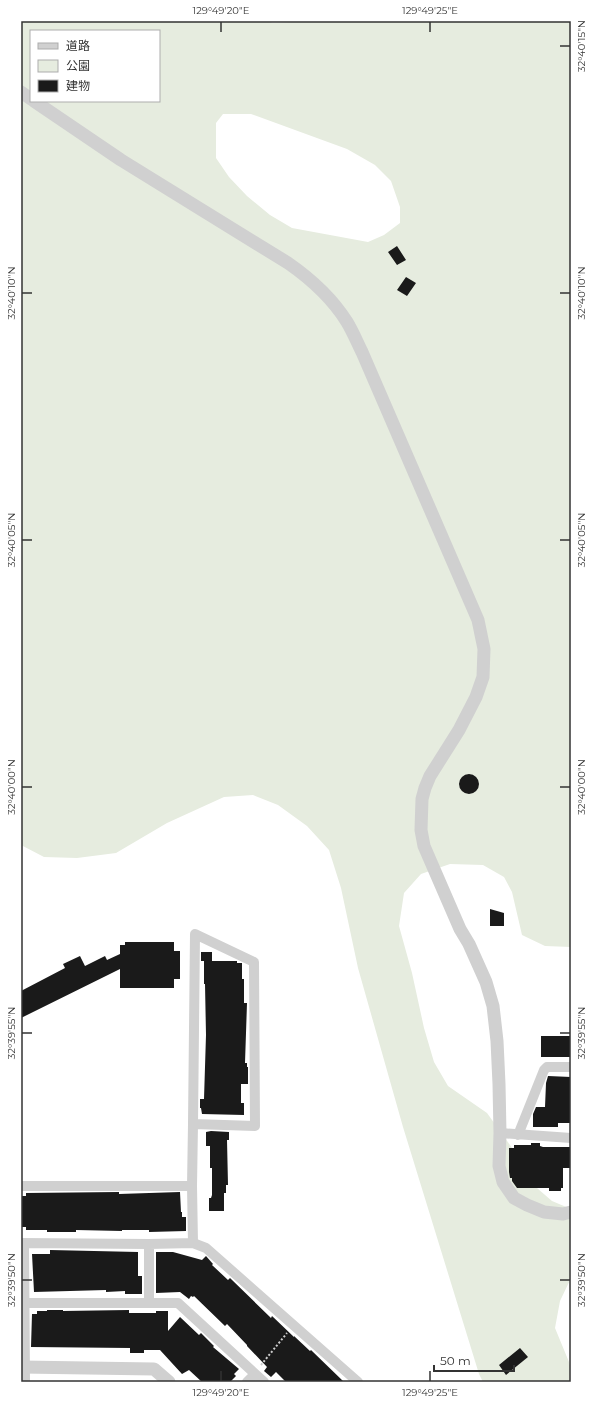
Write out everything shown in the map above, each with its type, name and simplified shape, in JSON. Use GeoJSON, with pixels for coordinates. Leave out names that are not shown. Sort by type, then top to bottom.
{"type":"FeatureCollection","features":[{"type":"Feature","properties":{"kind":"street"},"geometry":{"type":"LineString","coordinates":[[21,92],[30,98]]}},
{"type":"Feature","properties":{"kind":"street"},"geometry":{"type":"LineString","coordinates":[[35,102],[121,160],[288,262],[309,278],[327,296],[346,321],[362,352],[478,620],[484,649],[483,677],[476,697],[459,730],[430,776],[425,788],[422,799],[421,830],[424,846],[460,929],[469,944],[486,982],[493,1006],[497,1041],[500,1133],[498,1166],[503,1182],[514,1198],[544,1212],[563,1214],[571,1212]]}},
{"type":"Feature","properties":{"kind":"street"},"geometry":{"type":"LineString","coordinates":[[193,1124],[254,1126],[254,962],[195,934],[192,1186],[193,1243]]}},
{"type":"Feature","properties":{"kind":"street"},"geometry":{"type":"LineString","coordinates":[[518,1135],[544,1070],[547,1067],[571,1067]]}},
{"type":"Feature","properties":{"kind":"street"},"geometry":{"type":"LineString","coordinates":[[500,1133],[571,1138]]}},
{"type":"Feature","properties":{"kind":"street"},"geometry":{"type":"LineString","coordinates":[[21,1186],[192,1186]]}},
{"type":"Feature","properties":{"kind":"street"},"geometry":{"type":"LineString","coordinates":[[25,1382],[23,1367],[25,1303],[23,1243],[193,1243],[206,1248],[358,1382]]}},
{"type":"Feature","properties":{"kind":"street"},"geometry":{"type":"LineString","coordinates":[[149,1244],[149,1302]]}},
{"type":"Feature","properties":{"kind":"street"},"geometry":{"type":"LineString","coordinates":[[25,1303],[178,1303],[264,1382]]}},
{"type":"Feature","properties":{"kind":"street"},"geometry":{"type":"LineString","coordinates":[[23,1367],[154,1369],[169,1382]]}},
{"type":"Feature","properties":{"kind":"street"},"geometry":{"type":"LineString","coordinates":[[247,1382],[254,1374]]}},
{"type":"Feature","properties":{"kind":"path"},"geometry":{"type":"LineString","coordinates":[[254,1374],[292,1325]]}},
{"type":"Feature","properties":{"kind":"green space"},"geometry":{"type":"Polygon","coordinates":[[[21,21],[265,21],[273,23],[311,21],[571,21],[571,947],[545,946],[522,935],[512,892],[504,877],[483,865],[450,864],[421,874],[404,893],[399,926],[412,973],[424,1028],[434,1062],[448,1086],[487,1113],[515,1152],[530,1182],[552,1201],[571,1209],[571,1278],[560,1301],[555,1328],[569,1362],[571,1369],[571,1382],[483,1382],[479,1374],[403,1127],[358,968],[341,888],[329,850],[307,826],[278,805],[253,795],[224,797],[167,823],[116,853],[77,858],[44,857],[21,845],[21,21]],[[223,114],[216,123],[216,158],[229,177],[247,196],[270,215],[292,228],[368,242],[384,235],[400,223],[400,207],[391,181],[375,165],[347,149],[251,114],[223,114]]]}},
{"type":"Feature","properties":{"kind":"building"},"geometry":{"type":"Polygon","coordinates":[[[397,246],[406,260],[397,265],[388,252],[397,246]]]}},
{"type":"Feature","properties":{"kind":"building"},"geometry":{"type":"Polygon","coordinates":[[[406,277],[416,283],[407,296],[397,290],[406,277]]]}},
{"type":"Feature","properties":{"kind":"building"},"geometry":{"type":"Polygon","coordinates":[[[465,774],[473,774],[479,780],[479,788],[473,794],[465,794],[459,788],[459,780],[465,774]]]}},
{"type":"Feature","properties":{"kind":"building"},"geometry":{"type":"Polygon","coordinates":[[[490,909],[504,913],[504,926],[490,926],[490,909]]]}},
{"type":"Feature","properties":{"kind":"building"},"geometry":{"type":"Polygon","coordinates":[[[125,942],[174,942],[174,951],[180,951],[180,979],[174,979],[174,988],[120,988],[120,969],[21,1018],[21,991],[65,968],[63,964],[80,956],[85,966],[105,956],[107,960],[120,954],[120,945],[125,945],[125,942]]]}},
{"type":"Feature","properties":{"kind":"building"},"geometry":{"type":"Polygon","coordinates":[[[201,952],[212,952],[212,961],[237,961],[237,963],[242,963],[244,1003],[247,1003],[245,1063],[247,1063],[248,1067],[248,1084],[241,1084],[241,1103],[244,1103],[244,1115],[202,1114],[200,1108],[200,1099],[204,1099],[206,1035],[204,961],[201,961],[201,952]]]}},
{"type":"Feature","properties":{"kind":"building"},"geometry":{"type":"Polygon","coordinates":[[[541,1036],[571,1036],[571,1057],[541,1057],[541,1036]]]}},
{"type":"Feature","properties":{"kind":"building"},"geometry":{"type":"Polygon","coordinates":[[[548,1076],[571,1077],[571,1123],[558,1123],[558,1127],[533,1127],[533,1114],[536,1107],[545,1107],[546,1083],[548,1076]]]}},
{"type":"Feature","properties":{"kind":"building"},"geometry":{"type":"Polygon","coordinates":[[[206,1132],[229,1132],[229,1140],[227,1140],[228,1185],[226,1185],[226,1193],[224,1193],[224,1211],[209,1211],[209,1198],[211,1198],[212,1195],[212,1168],[210,1168],[210,1146],[206,1146],[206,1132]]]}},
{"type":"Feature","properties":{"kind":"building"},"geometry":{"type":"Polygon","coordinates":[[[531,1143],[540,1143],[540,1146],[543,1147],[571,1147],[571,1164],[570,1168],[563,1168],[563,1188],[561,1188],[561,1191],[549,1191],[549,1188],[517,1188],[512,1181],[512,1178],[510,1178],[509,1148],[514,1148],[514,1145],[531,1145],[531,1143]]]}},
{"type":"Feature","properties":{"kind":"building"},"geometry":{"type":"Polygon","coordinates":[[[119,1192],[119,1194],[180,1192],[182,1217],[186,1217],[186,1231],[149,1232],[149,1230],[76,1230],[76,1232],[47,1232],[47,1230],[26,1230],[26,1227],[21,1227],[21,1196],[26,1196],[26,1193],[119,1192]]]}},
{"type":"Feature","properties":{"kind":"building"},"geometry":{"type":"Polygon","coordinates":[[[50,1250],[138,1252],[138,1276],[142,1276],[142,1294],[125,1294],[125,1291],[106,1292],[106,1290],[34,1292],[32,1254],[50,1254],[50,1250]]]}},
{"type":"Feature","properties":{"kind":"building"},"geometry":{"type":"Polygon","coordinates":[[[156,1252],[173,1252],[202,1260],[206,1256],[213,1264],[212,1265],[228,1280],[230,1278],[271,1318],[272,1316],[310,1351],[311,1350],[344,1382],[286,1382],[276,1372],[271,1377],[264,1371],[267,1367],[247,1345],[227,1324],[225,1326],[194,1296],[191,1296],[189,1299],[180,1292],[156,1293],[156,1252]]]}},
{"type":"Feature","properties":{"kind":"building"},"geometry":{"type":"Polygon","coordinates":[[[129,1310],[129,1313],[156,1313],[156,1311],[168,1311],[168,1331],[180,1317],[199,1335],[201,1333],[214,1346],[213,1347],[239,1369],[234,1374],[236,1376],[230,1382],[202,1382],[189,1370],[182,1374],[160,1350],[144,1350],[144,1353],[130,1353],[130,1348],[31,1347],[32,1314],[37,1314],[37,1311],[129,1310]]]}},
{"type":"Feature","properties":{"kind":"building"},"geometry":{"type":"Polygon","coordinates":[[[520,1348],[528,1357],[506,1375],[499,1365],[520,1348]]]}}]}
